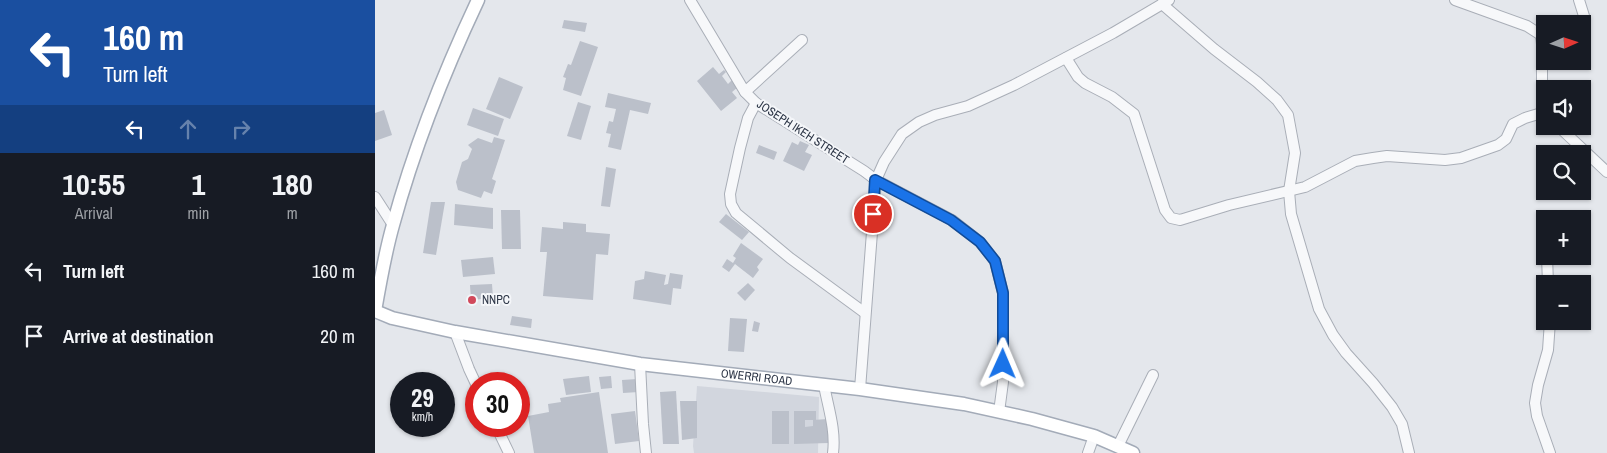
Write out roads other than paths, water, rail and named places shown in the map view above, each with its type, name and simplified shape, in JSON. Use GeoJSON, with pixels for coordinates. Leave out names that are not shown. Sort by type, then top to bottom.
{"type":"FeatureCollection","features":[{"type":"Feature","properties":{"kind":"main road"},"geometry":{"type":"LineString","coordinates":[[375,311],[383,263],[393,224],[417,148],[453,52],[478,0]]}},
{"type":"Feature","properties":{"kind":"main road","name":"OWERRI ROAD"},"geometry":{"type":"LineString","coordinates":[[375,311],[392,318],[455,332],[640,364],[860,389],[955,402],[1094,436],[1133,453]]}},
{"type":"Feature","properties":{"kind":"street","name":"JOSEPH IKEH STREET"},"geometry":{"type":"LineString","coordinates":[[689,0],[745,92],[756,103],[864,171],[875,180],[951,220],[980,242],[995,261],[1003,293],[1003,382],[999,412]]}},
{"type":"Feature","properties":{"kind":"street"},"geometry":{"type":"LineString","coordinates":[[1455,0],[1527,26],[1536,31]]}},
{"type":"Feature","properties":{"kind":"street"},"geometry":{"type":"LineString","coordinates":[[1579,0],[1584,15]]}},
{"type":"Feature","properties":{"kind":"street"},"geometry":{"type":"LineString","coordinates":[[860,389],[875,180],[902,134],[919,122],[968,106],[1014,85],[1113,33],[1166,2],[1214,49],[1277,100],[1289,115],[1295,153],[1289,191],[1291,214],[1319,310],[1346,353],[1392,406],[1402,424],[1409,453]]}},
{"type":"Feature","properties":{"kind":"street"},"geometry":{"type":"LineString","coordinates":[[745,92],[802,40]]}},
{"type":"Feature","properties":{"kind":"street"},"geometry":{"type":"LineString","coordinates":[[1066,58],[1078,77],[1085,83],[1112,97],[1134,114],[1165,210],[1171,218],[1180,220],[1229,205],[1289,191],[1312,183],[1355,162],[1373,158],[1387,156],[1445,160],[1461,158],[1498,145],[1506,139],[1513,124],[1536,115]]}},
{"type":"Feature","properties":{"kind":"street"},"geometry":{"type":"LineString","coordinates":[[756,103],[748,118],[740,148],[730,194],[731,204],[736,213],[790,258],[865,313]]}},
{"type":"Feature","properties":{"kind":"street"},"geometry":{"type":"LineString","coordinates":[[1568,135],[1607,172]]}},
{"type":"Feature","properties":{"kind":"street"},"geometry":{"type":"LineString","coordinates":[[375,196],[393,224]]}},
{"type":"Feature","properties":{"kind":"street"},"geometry":{"type":"LineString","coordinates":[[1550,330],[1549,350],[1538,385],[1535,403],[1537,416],[1550,453]]}},
{"type":"Feature","properties":{"kind":"street"},"geometry":{"type":"LineString","coordinates":[[455,332],[470,372]]}},
{"type":"Feature","properties":{"kind":"street"},"geometry":{"type":"LineString","coordinates":[[640,364],[646,453]]}},
{"type":"Feature","properties":{"kind":"street"},"geometry":{"type":"LineString","coordinates":[[1118,446],[1153,375]]}},
{"type":"Feature","properties":{"kind":"street"},"geometry":{"type":"LineString","coordinates":[[823,385],[832,427],[833,453]]}},
{"type":"Feature","properties":{"kind":"street"},"geometry":{"type":"LineString","coordinates":[[1088,453],[1094,436]]}},
{"type":"Feature","properties":{"kind":"street"},"geometry":{"type":"LineString","coordinates":[[501,437],[509,453]]}},
{"type":"Feature","properties":{"kind":"place","name":"NNPC"},"geometry":{"type":"Point","coordinates":[472,300]}}]}
